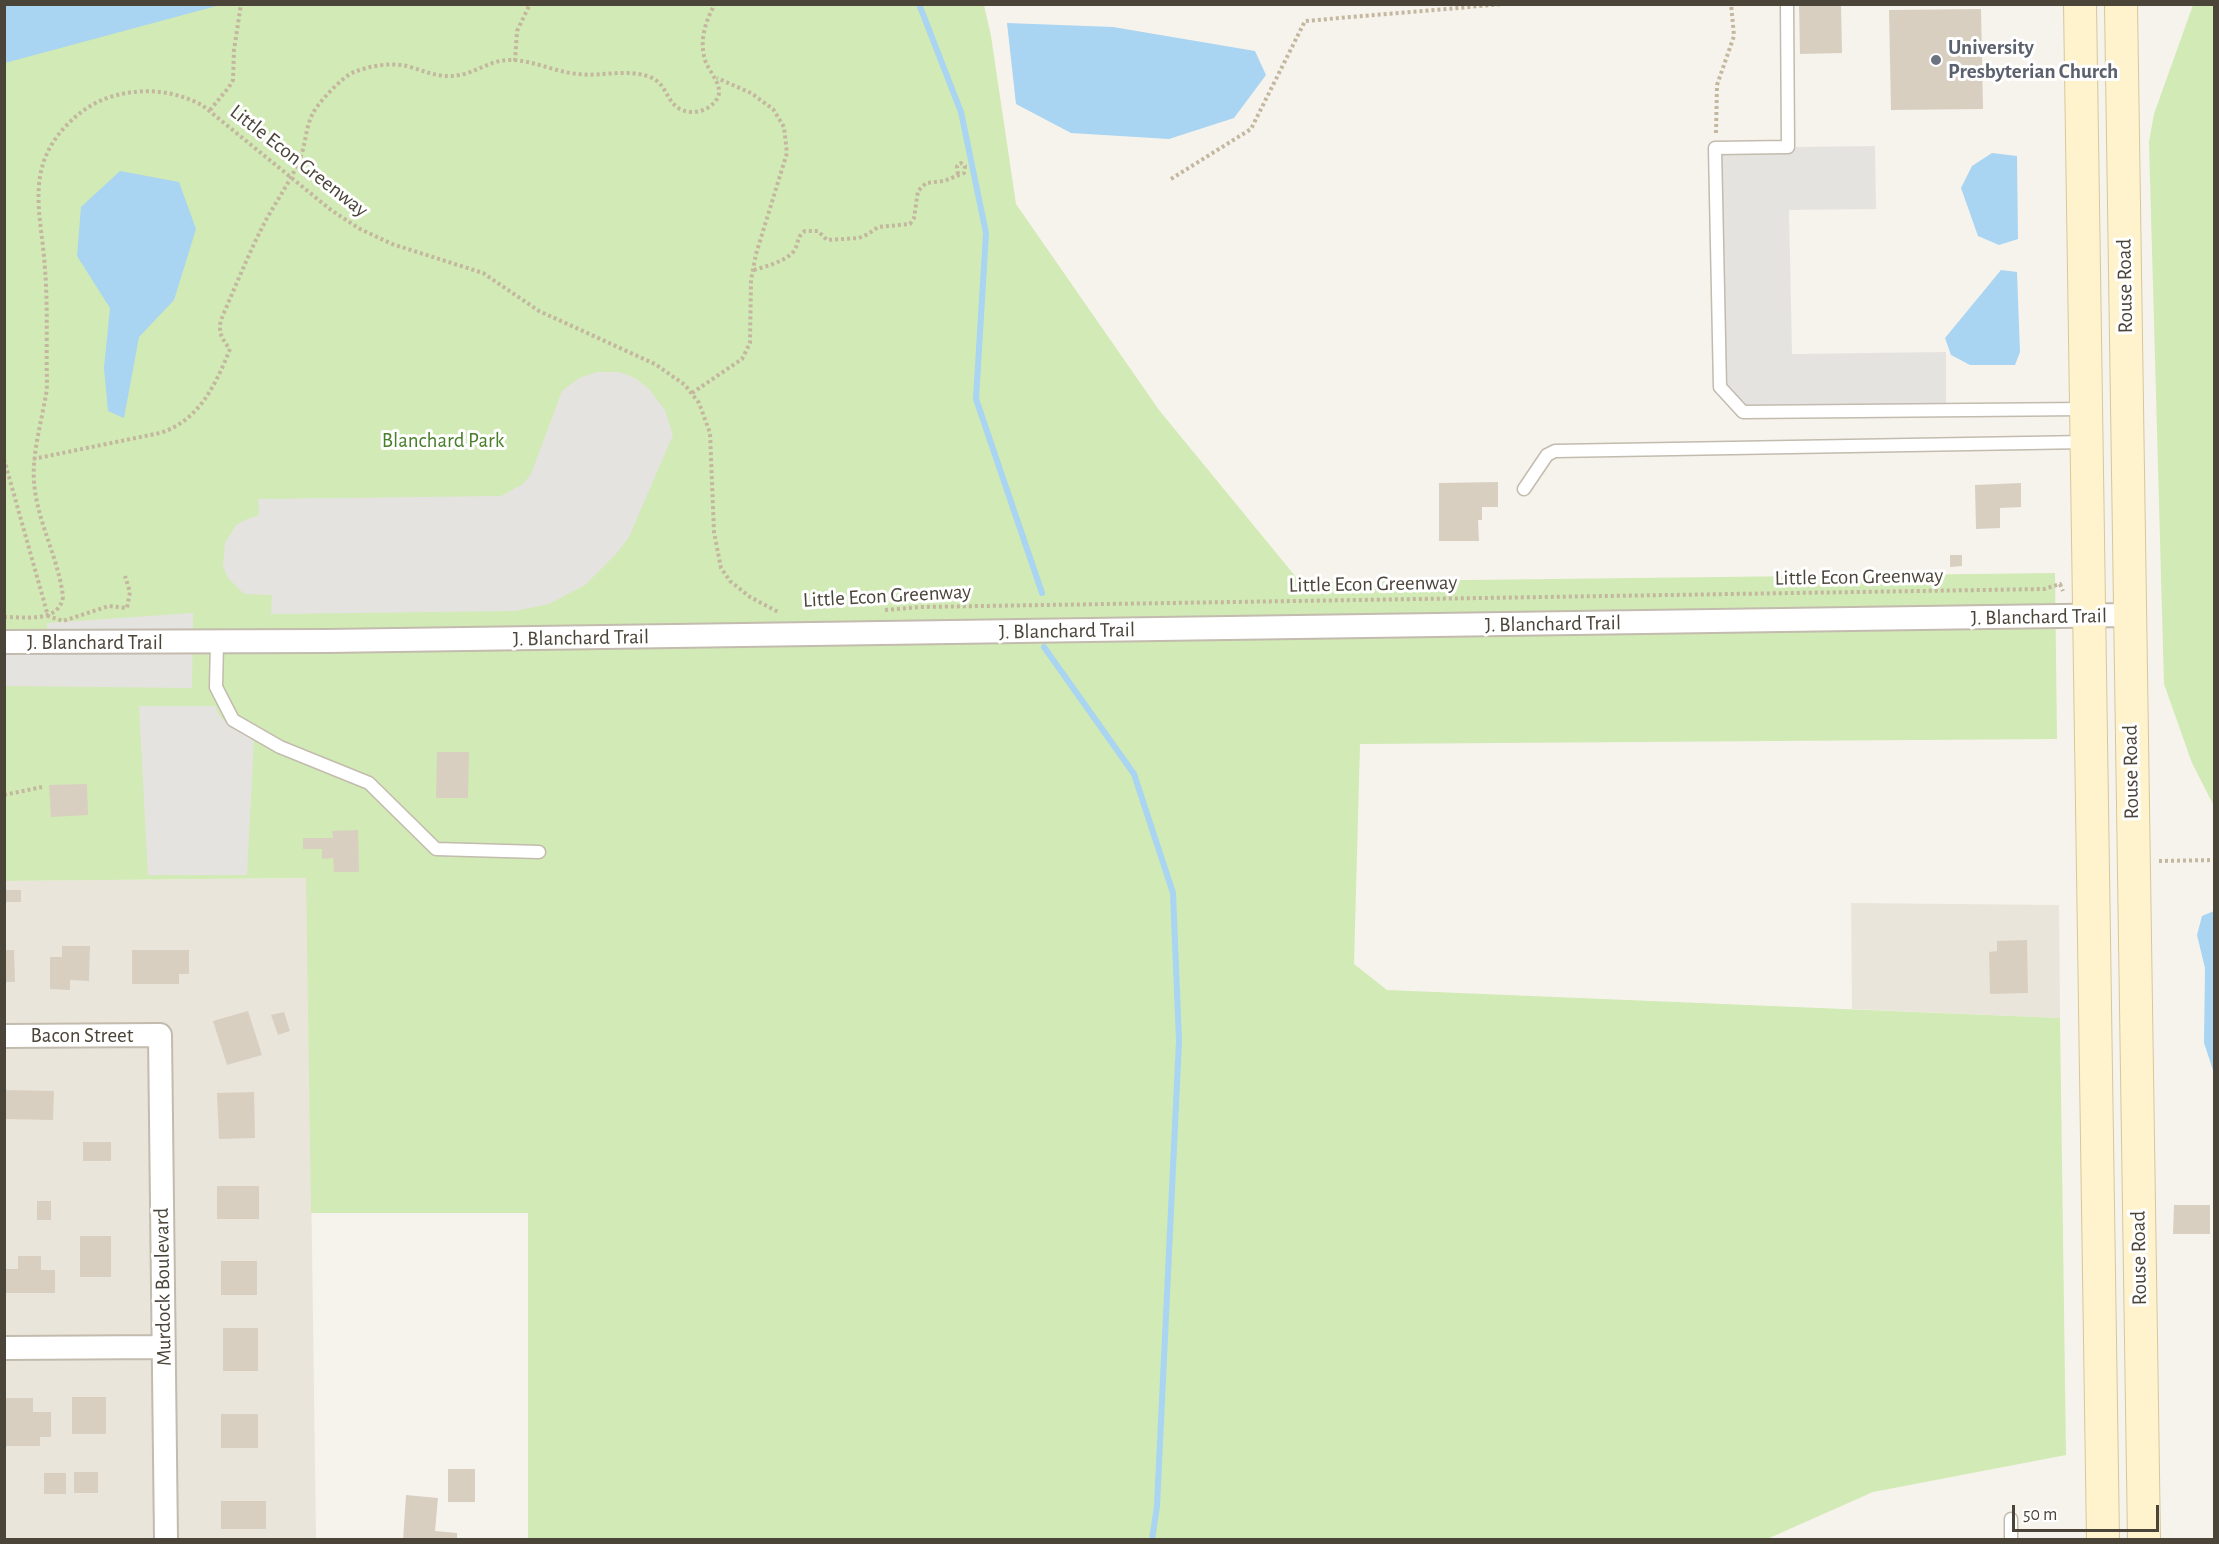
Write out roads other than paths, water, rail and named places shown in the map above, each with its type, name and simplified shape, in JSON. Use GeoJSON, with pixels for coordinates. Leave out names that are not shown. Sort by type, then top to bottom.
{"type":"FeatureCollection","features":[{"type":"Feature","properties":{"kind":"street","name":"Rouse Road"},"geometry":{"type":"LineString","coordinates":[[2080,4],[2103,1539]]}},
{"type":"Feature","properties":{"kind":"street","name":"Rouse Road"},"geometry":{"type":"LineString","coordinates":[[2121,4],[2144,1539]]}},
{"type":"Feature","properties":{"kind":"street","name":"J. Blanchard Trail"},"geometry":{"type":"LineString","coordinates":[[4,642],[216,642],[2129,615]]}},
{"type":"Feature","properties":{"kind":"street","name":"Bacon Street"},"geometry":{"type":"LineString","coordinates":[[4,1036],[160,1035]]}},
{"type":"Feature","properties":{"kind":"street","name":"Murdock Boulevard"},"geometry":{"type":"LineString","coordinates":[[160,1035],[166,1539]]}},
{"type":"Feature","properties":{"kind":"street"},"geometry":{"type":"LineString","coordinates":[[4,1348],[163,1347]]}},
{"type":"Feature","properties":{"kind":"lane"},"geometry":{"type":"LineString","coordinates":[[1787,4],[1788,147],[1715,148],[1720,387],[1743,412],[2087,409]]}},
{"type":"Feature","properties":{"kind":"lane"},"geometry":{"type":"LineString","coordinates":[[1524,489],[1547,455],[1555,451],[2088,442]]}},
{"type":"Feature","properties":{"kind":"lane"},"geometry":{"type":"LineString","coordinates":[[216,642],[216,687],[233,720],[280,747],[369,783],[436,849],[539,852]]}},
{"type":"Feature","properties":{"kind":"lane"},"geometry":{"type":"LineString","coordinates":[[2011,1519],[2011,1539]]}},
{"type":"Feature","properties":{"kind":"water"},"geometry":{"type":"Polygon","coordinates":[[[5,4],[220,4],[220,5],[5,63],[5,4]]]}},
{"type":"Feature","properties":{"kind":"water"},"geometry":{"type":"Polygon","coordinates":[[[1007,23],[1113,27],[1255,51],[1266,75],[1234,118],[1169,139],[1071,133],[1016,104],[1007,23]]]}},
{"type":"Feature","properties":{"kind":"water"},"geometry":{"type":"Polygon","coordinates":[[[1992,153],[2017,156],[2018,239],[1999,245],[1978,236],[1961,188],[1972,166],[1992,153]]]}},
{"type":"Feature","properties":{"kind":"water"},"geometry":{"type":"Polygon","coordinates":[[[120,171],[179,182],[196,229],[174,300],[139,337],[124,418],[108,411],[104,368],[110,308],[77,256],[81,207],[120,171]]]}},
{"type":"Feature","properties":{"kind":"water"},"geometry":{"type":"Polygon","coordinates":[[[2001,270],[2017,272],[2020,352],[2015,365],[1970,365],[1951,355],[1945,338],[2001,270]]]}},
{"type":"Feature","properties":{"kind":"water"},"geometry":{"type":"Polygon","coordinates":[[[2214,911],[2214,1073],[2204,1043],[2205,968],[2197,935],[2202,916],[2214,911]]]}},
{"type":"Feature","properties":{"kind":"waterway"},"geometry":{"type":"LineString","coordinates":[[919,4],[961,112],[986,233],[976,399],[1042,593]]}},
{"type":"Feature","properties":{"kind":"waterway"},"geometry":{"type":"LineString","coordinates":[[1044,647],[1134,774],[1173,893],[1179,1041],[1157,1506],[1152,1540]]}},
{"type":"Feature","properties":{"kind":"place","name":"University Presbyterian Church"},"geometry":{"type":"Point","coordinates":[1936,60]}},
{"type":"Feature","properties":{"kind":"park label","name":"Blanchard Park"},"geometry":{"type":"Point","coordinates":[443,441]}}]}
